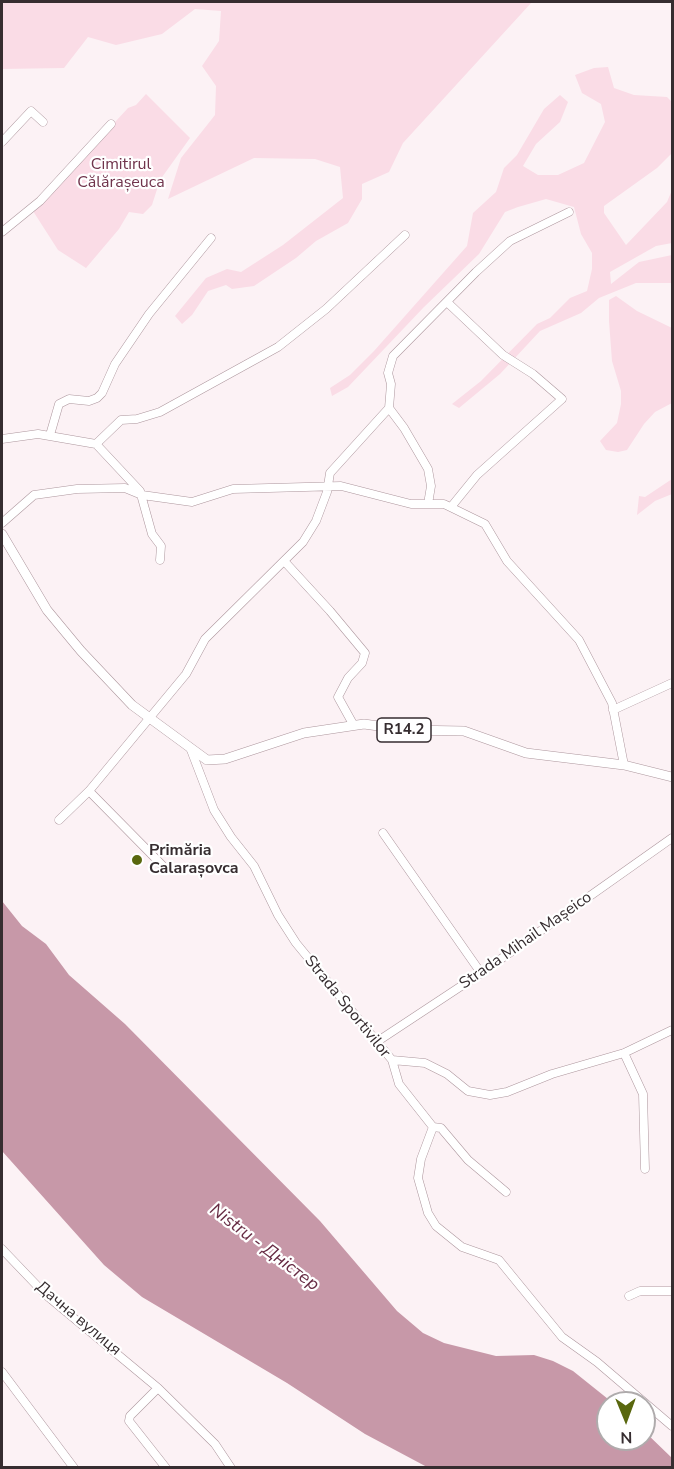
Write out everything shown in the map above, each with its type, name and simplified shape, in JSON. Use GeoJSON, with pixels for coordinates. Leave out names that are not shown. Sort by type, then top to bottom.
{"type":"FeatureCollection","features":[{"type":"Feature","properties":{"kind":"main road","name":"R14.2"},"geometry":{"type":"LineString","coordinates":[[2,534],[57,623],[125,698],[200,757],[216,761],[294,735],[353,724],[407,730],[455,729],[526,753],[624,765],[672,777]]}},
{"type":"Feature","properties":{"kind":"street"},"geometry":{"type":"LineString","coordinates":[[2,142],[31,111],[43,122]]}},
{"type":"Feature","properties":{"kind":"street"},"geometry":{"type":"LineString","coordinates":[[2,232],[44,197],[111,124]]}},
{"type":"Feature","properties":{"kind":"street"},"geometry":{"type":"LineString","coordinates":[[428,504],[431,486],[428,469],[404,428],[389,408],[389,363],[423,324],[448,303],[476,272],[510,241],[569,212]]}},
{"type":"Feature","properties":{"kind":"street"},"geometry":{"type":"LineString","coordinates":[[96,444],[121,420],[137,419],[160,412],[278,346],[326,309],[405,236]]}},
{"type":"Feature","properties":{"kind":"street"},"geometry":{"type":"LineString","coordinates":[[50,435],[58,404],[69,399],[89,401],[102,393],[115,364],[148,314],[211,238]]}},
{"type":"Feature","properties":{"kind":"street"},"geometry":{"type":"LineString","coordinates":[[448,303],[503,355],[532,374],[562,399],[477,475],[451,507]]}},
{"type":"Feature","properties":{"kind":"street"},"geometry":{"type":"LineString","coordinates":[[59,820],[89,790],[186,674],[199,646],[303,542],[316,521],[328,478],[335,466],[389,408]]}},
{"type":"Feature","properties":{"kind":"street"},"geometry":{"type":"LineString","coordinates":[[2,439],[50,435],[96,444],[142,495],[152,534],[161,546],[160,560]]}},
{"type":"Feature","properties":{"kind":"street"},"geometry":{"type":"LineString","coordinates":[[2,523],[31,497],[39,493],[125,488],[142,495],[192,502],[233,489],[344,487],[411,504],[451,507],[485,524],[507,561],[579,640],[613,710],[624,765]]}},
{"type":"Feature","properties":{"kind":"street"},"geometry":{"type":"LineString","coordinates":[[285,562],[365,653],[362,663],[339,690],[338,697],[353,724]]}},
{"type":"Feature","properties":{"kind":"street"},"geometry":{"type":"LineString","coordinates":[[613,710],[672,683]]}},
{"type":"Feature","properties":{"kind":"street","name":"Strada Sportivilor"},"geometry":{"type":"LineString","coordinates":[[191,750],[214,810],[231,837],[254,866],[278,915],[296,944],[378,1041],[392,1060],[399,1084],[433,1127],[441,1128],[468,1160],[506,1192]]}},
{"type":"Feature","properties":{"kind":"street"},"geometry":{"type":"LineString","coordinates":[[89,790],[162,865]]}},
{"type":"Feature","properties":{"kind":"street"},"geometry":{"type":"LineString","coordinates":[[383,833],[481,974]]}},
{"type":"Feature","properties":{"kind":"street","name":"Strada Mihail Mașeico"},"geometry":{"type":"LineString","coordinates":[[378,1041],[481,974],[672,838]]}},
{"type":"Feature","properties":{"kind":"street"},"geometry":{"type":"LineString","coordinates":[[392,1060],[425,1063],[447,1074],[468,1091],[489,1095],[507,1092],[552,1074],[624,1053],[672,1030]]}},
{"type":"Feature","properties":{"kind":"street"},"geometry":{"type":"LineString","coordinates":[[624,1053],[643,1094],[645,1168]]}},
{"type":"Feature","properties":{"kind":"street"},"geometry":{"type":"LineString","coordinates":[[433,1127],[421,1159],[418,1178],[428,1213],[436,1226],[462,1247],[499,1260],[562,1337],[597,1362],[672,1426]]}},
{"type":"Feature","properties":{"kind":"street","name":"Дачна вулиця"},"geometry":{"type":"LineString","coordinates":[[2,1249],[46,1295],[158,1388],[215,1444],[231,1467]]}},
{"type":"Feature","properties":{"kind":"street"},"geometry":{"type":"LineString","coordinates":[[629,1296],[640,1291],[672,1291]]}},
{"type":"Feature","properties":{"kind":"street"},"geometry":{"type":"LineString","coordinates":[[2,1372],[74,1467]]}},
{"type":"Feature","properties":{"kind":"street"},"geometry":{"type":"LineString","coordinates":[[158,1388],[130,1416],[129,1421],[166,1467]]}},
{"type":"Feature","properties":{"kind":"green space"},"geometry":{"type":"Polygon","coordinates":[[[2,2],[532,2],[403,143],[389,172],[362,184],[362,199],[348,223],[316,241],[296,258],[254,286],[232,289],[226,285],[208,291],[192,315],[182,324],[175,316],[206,278],[227,269],[241,272],[283,245],[343,198],[340,167],[315,159],[254,158],[168,199],[181,158],[215,115],[216,86],[202,66],[219,41],[221,11],[195,9],[162,34],[116,45],[88,37],[64,68],[2,69],[2,2]]]}},
{"type":"Feature","properties":{"kind":"green space"},"geometry":{"type":"Polygon","coordinates":[[[608,67],[614,88],[634,95],[667,97],[672,102],[672,153],[657,168],[604,206],[604,213],[626,245],[667,202],[672,190],[672,243],[656,246],[610,272],[611,284],[639,262],[672,255],[672,283],[636,283],[599,298],[581,313],[540,331],[500,374],[459,408],[452,404],[481,381],[537,324],[550,318],[570,298],[587,291],[592,269],[592,253],[581,234],[574,207],[546,199],[518,207],[505,212],[479,254],[424,307],[348,387],[332,396],[330,388],[350,375],[374,351],[467,246],[473,213],[496,192],[504,168],[517,155],[544,109],[560,95],[568,102],[560,122],[536,144],[523,166],[538,175],[558,175],[584,163],[605,122],[601,104],[582,93],[575,75],[594,68],[608,67]]]}},
{"type":"Feature","properties":{"kind":"green space","name":"Cimitirul Călărașeuca"},"geometry":{"type":"Polygon","coordinates":[[[146,94],[190,138],[160,180],[152,205],[143,214],[129,212],[119,229],[86,268],[58,250],[33,211],[128,108],[136,105],[146,94]]]}},
{"type":"Feature","properties":{"kind":"green space"},"geometry":{"type":"Polygon","coordinates":[[[616,296],[637,311],[672,328],[672,403],[655,412],[627,450],[618,452],[606,450],[600,441],[617,423],[621,404],[621,391],[612,361],[609,321],[609,300],[616,296]]]}},
{"type":"Feature","properties":{"kind":"green space"},"geometry":{"type":"Polygon","coordinates":[[[672,479],[672,494],[655,501],[637,515],[639,496],[645,497],[672,479]]]}},
{"type":"Feature","properties":{"kind":"water","name":"Nistru - Дністер"},"geometry":{"type":"Polygon","coordinates":[[[2,901],[22,926],[46,944],[69,975],[125,1024],[320,1221],[397,1311],[423,1333],[444,1343],[496,1356],[534,1355],[573,1371],[598,1391],[596,1391],[596,1451],[656,1451],[656,1443],[672,1458],[672,1467],[427,1467],[365,1434],[287,1383],[142,1297],[104,1265],[2,1151],[2,901]]]}},
{"type":"Feature","properties":{"kind":"place","name":"Primăria Calarașovca"},"geometry":{"type":"Point","coordinates":[137,860]}}]}
